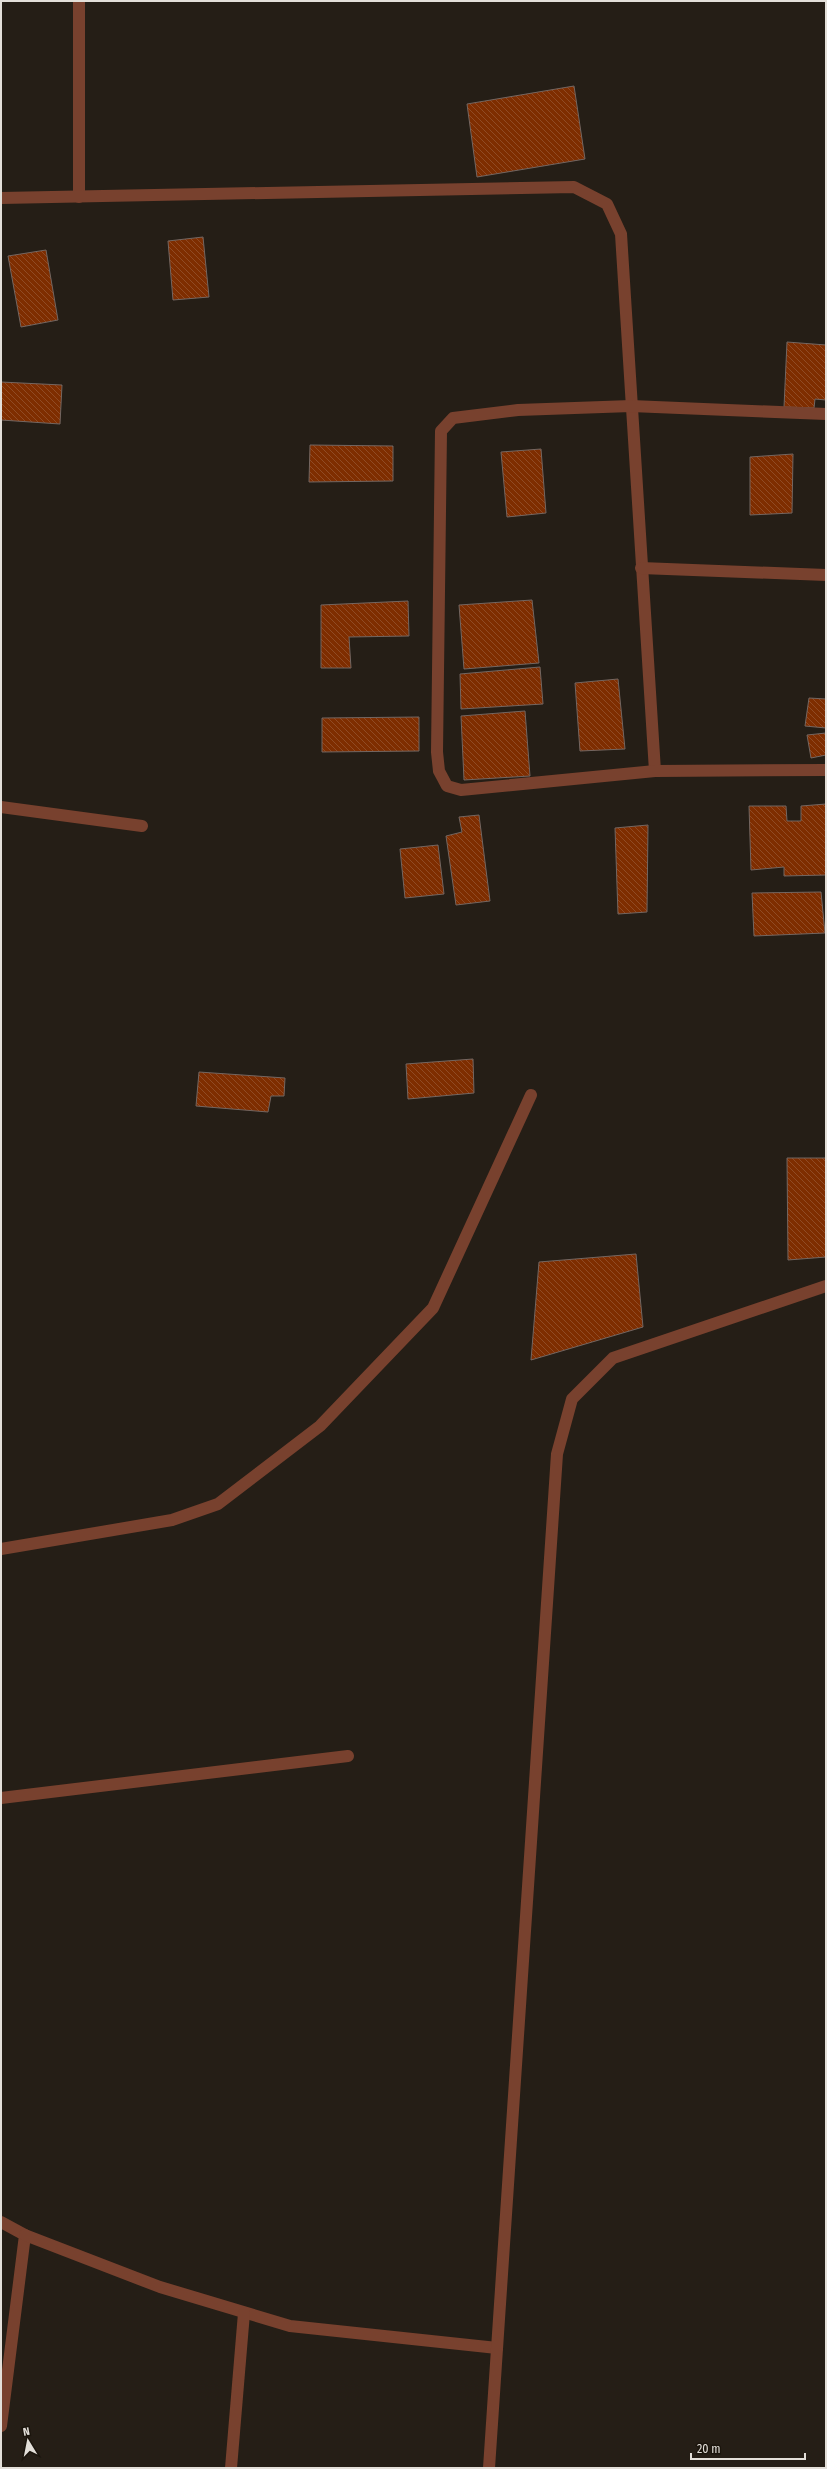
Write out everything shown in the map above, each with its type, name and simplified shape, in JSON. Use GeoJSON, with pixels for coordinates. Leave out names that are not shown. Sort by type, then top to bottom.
{"type":"FeatureCollection","features":[{"type":"Feature","properties":{"kind":"street"},"geometry":{"type":"LineString","coordinates":[[79,1],[79,197]]}},
{"type":"Feature","properties":{"kind":"street"},"geometry":{"type":"LineString","coordinates":[[1,198],[574,187],[606,204],[621,234],[654,771]]}},
{"type":"Feature","properties":{"kind":"street"},"geometry":{"type":"LineString","coordinates":[[826,414],[631,406],[518,410],[453,418],[441,431],[437,752],[439,771],[447,786],[461,790],[654,771],[826,770]]}},
{"type":"Feature","properties":{"kind":"street"},"geometry":{"type":"LineString","coordinates":[[641,568],[826,575]]}},
{"type":"Feature","properties":{"kind":"street"},"geometry":{"type":"LineString","coordinates":[[1,807],[142,826]]}},
{"type":"Feature","properties":{"kind":"street"},"geometry":{"type":"LineString","coordinates":[[1,1549],[172,1520],[218,1504],[320,1426],[433,1308],[531,1095]]}},
{"type":"Feature","properties":{"kind":"street"},"geometry":{"type":"LineString","coordinates":[[489,2468],[557,1454],[572,1399],[613,1358],[826,1286]]}},
{"type":"Feature","properties":{"kind":"street"},"geometry":{"type":"LineString","coordinates":[[1,1798],[348,1756]]}},
{"type":"Feature","properties":{"kind":"street"},"geometry":{"type":"LineString","coordinates":[[1,2222],[25,2235],[160,2287],[290,2326],[497,2348]]}},
{"type":"Feature","properties":{"kind":"street"},"geometry":{"type":"LineString","coordinates":[[1,2426],[25,2235]]}},
{"type":"Feature","properties":{"kind":"street"},"geometry":{"type":"LineString","coordinates":[[231,2468],[244,2313]]}},
{"type":"Feature","properties":{"kind":"building"},"geometry":{"type":"Polygon","coordinates":[[[574,86],[585,159],[477,177],[467,104],[574,86]]]}},
{"type":"Feature","properties":{"kind":"building"},"geometry":{"type":"Polygon","coordinates":[[[203,237],[209,297],[173,300],[168,241],[203,237]]]}},
{"type":"Feature","properties":{"kind":"building"},"geometry":{"type":"Polygon","coordinates":[[[46,250],[58,320],[21,327],[8,256],[46,250]]]}},
{"type":"Feature","properties":{"kind":"building"},"geometry":{"type":"Polygon","coordinates":[[[787,342],[826,345],[826,400],[815,399],[814,408],[784,407],[787,342]]]}},
{"type":"Feature","properties":{"kind":"building"},"geometry":{"type":"Polygon","coordinates":[[[1,382],[62,385],[60,424],[1,420],[1,382]]]}},
{"type":"Feature","properties":{"kind":"building"},"geometry":{"type":"Polygon","coordinates":[[[310,445],[393,446],[393,481],[309,482],[310,445]]]}},
{"type":"Feature","properties":{"kind":"building"},"geometry":{"type":"Polygon","coordinates":[[[541,449],[546,513],[507,517],[501,452],[541,449]]]}},
{"type":"Feature","properties":{"kind":"building"},"geometry":{"type":"Polygon","coordinates":[[[793,454],[792,513],[750,515],[750,457],[793,454]]]}},
{"type":"Feature","properties":{"kind":"building"},"geometry":{"type":"Polygon","coordinates":[[[532,600],[539,663],[464,669],[459,605],[532,600]]]}},
{"type":"Feature","properties":{"kind":"building"},"geometry":{"type":"Polygon","coordinates":[[[408,601],[409,636],[349,637],[351,668],[321,668],[321,605],[408,601]]]}},
{"type":"Feature","properties":{"kind":"building"},"geometry":{"type":"Polygon","coordinates":[[[540,667],[543,704],[461,709],[460,674],[540,667]]]}},
{"type":"Feature","properties":{"kind":"building"},"geometry":{"type":"Polygon","coordinates":[[[618,679],[625,749],[580,751],[575,683],[618,679]]]}},
{"type":"Feature","properties":{"kind":"building"},"geometry":{"type":"Polygon","coordinates":[[[809,698],[826,699],[826,728],[805,726],[809,698]]]}},
{"type":"Feature","properties":{"kind":"building"},"geometry":{"type":"Polygon","coordinates":[[[525,711],[530,776],[464,780],[461,716],[525,711]]]}},
{"type":"Feature","properties":{"kind":"building"},"geometry":{"type":"Polygon","coordinates":[[[419,717],[419,751],[322,752],[322,718],[419,717]]]}},
{"type":"Feature","properties":{"kind":"building"},"geometry":{"type":"Polygon","coordinates":[[[826,733],[826,755],[811,758],[807,735],[826,733]]]}},
{"type":"Feature","properties":{"kind":"building"},"geometry":{"type":"Polygon","coordinates":[[[826,804],[826,875],[784,876],[784,867],[751,870],[749,806],[786,806],[787,821],[801,821],[801,806],[826,804]]]}},
{"type":"Feature","properties":{"kind":"building"},"geometry":{"type":"Polygon","coordinates":[[[479,815],[490,901],[456,905],[446,836],[462,832],[459,817],[479,815]]]}},
{"type":"Feature","properties":{"kind":"building"},"geometry":{"type":"Polygon","coordinates":[[[648,825],[647,912],[618,914],[615,828],[648,825]]]}},
{"type":"Feature","properties":{"kind":"building"},"geometry":{"type":"Polygon","coordinates":[[[438,845],[444,894],[405,898],[400,849],[438,845]]]}},
{"type":"Feature","properties":{"kind":"building"},"geometry":{"type":"Polygon","coordinates":[[[821,892],[825,933],[754,936],[752,893],[821,892]]]}},
{"type":"Feature","properties":{"kind":"building"},"geometry":{"type":"Polygon","coordinates":[[[473,1059],[474,1093],[408,1099],[406,1064],[473,1059]]]}},
{"type":"Feature","properties":{"kind":"building"},"geometry":{"type":"Polygon","coordinates":[[[199,1072],[285,1078],[284,1096],[271,1096],[268,1112],[196,1106],[199,1072]]]}},
{"type":"Feature","properties":{"kind":"building"},"geometry":{"type":"Polygon","coordinates":[[[787,1158],[826,1158],[826,1257],[788,1260],[787,1158]]]}},
{"type":"Feature","properties":{"kind":"building"},"geometry":{"type":"Polygon","coordinates":[[[636,1254],[643,1327],[531,1360],[539,1262],[636,1254]]]}}]}
